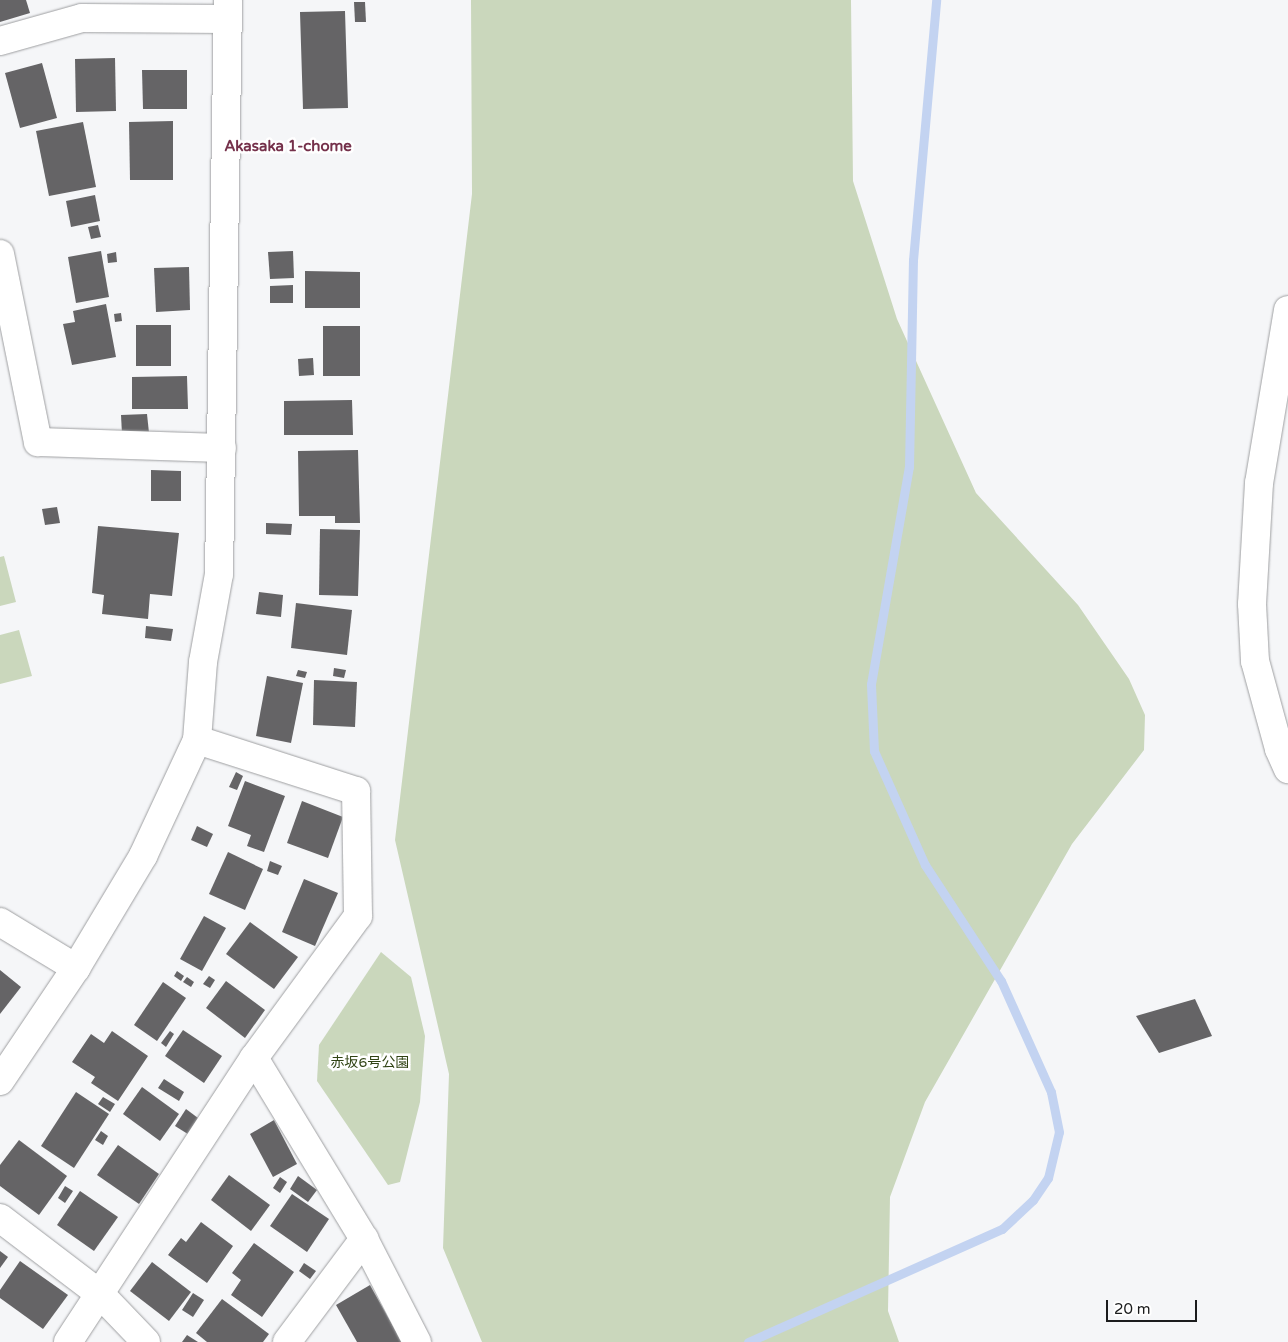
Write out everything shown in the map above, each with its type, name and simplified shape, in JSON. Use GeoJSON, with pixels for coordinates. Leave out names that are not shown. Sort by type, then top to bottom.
{"type":"FeatureCollection","features":[{"type":"Feature","properties":{"kind":"street"},"geometry":{"type":"LineString","coordinates":[[0,41],[82,18],[227,9],[219,574],[203,662],[196,740],[142,856],[76,968],[0,1081]]}},
{"type":"Feature","properties":{"kind":"street"},"geometry":{"type":"LineString","coordinates":[[0,254],[38,442],[222,448]]}},
{"type":"Feature","properties":{"kind":"street"},"geometry":{"type":"LineString","coordinates":[[1288,310],[1259,484],[1252,604],[1255,661],[1279,748],[1288,769]]}},
{"type":"Feature","properties":{"kind":"street"},"geometry":{"type":"LineString","coordinates":[[68,1342],[102,1295],[254,1058],[358,916],[356,791],[196,740]]}},
{"type":"Feature","properties":{"kind":"street"},"geometry":{"type":"LineString","coordinates":[[0,922],[76,968]]}},
{"type":"Feature","properties":{"kind":"street"},"geometry":{"type":"LineString","coordinates":[[254,1058],[364,1239],[418,1342]]}},
{"type":"Feature","properties":{"kind":"street"},"geometry":{"type":"LineString","coordinates":[[0,1218],[102,1295],[146,1342]]}},
{"type":"Feature","properties":{"kind":"street"},"geometry":{"type":"LineString","coordinates":[[287,1342],[364,1239]]}},
{"type":"Feature","properties":{"kind":"green space"},"geometry":{"type":"Polygon","coordinates":[[[471,0],[851,0],[853,181],[897,319],[976,493],[1078,605],[1129,679],[1145,715],[1144,750],[1072,844],[925,1102],[890,1197],[888,1311],[899,1342],[482,1342],[443,1248],[449,1074],[395,840],[472,194],[471,0]]]}},
{"type":"Feature","properties":{"kind":"green space"},"geometry":{"type":"Polygon","coordinates":[[[4,556],[16,602],[0,606],[0,557],[4,556]]]}},
{"type":"Feature","properties":{"kind":"green space"},"geometry":{"type":"Polygon","coordinates":[[[19,630],[32,676],[0,684],[0,635],[19,630]]]}},
{"type":"Feature","properties":{"kind":"green space","name":"赤坂6号公園"},"geometry":{"type":"Polygon","coordinates":[[[381,952],[411,977],[425,1036],[420,1102],[400,1182],[388,1185],[317,1081],[319,1045],[381,952]]]}},
{"type":"Feature","properties":{"kind":"building"},"geometry":{"type":"Polygon","coordinates":[[[0,0],[26,0],[30,13],[0,22],[0,0]]]}},
{"type":"Feature","properties":{"kind":"building"},"geometry":{"type":"Polygon","coordinates":[[[354,2],[365,2],[366,22],[355,22],[354,2]]]}},
{"type":"Feature","properties":{"kind":"building"},"geometry":{"type":"Polygon","coordinates":[[[345,11],[348,108],[303,109],[300,12],[345,11]]]}},
{"type":"Feature","properties":{"kind":"building"},"geometry":{"type":"Polygon","coordinates":[[[115,58],[116,111],[76,112],[75,59],[115,58]]]}},
{"type":"Feature","properties":{"kind":"building"},"geometry":{"type":"Polygon","coordinates":[[[42,63],[57,118],[20,128],[5,73],[42,63]]]}},
{"type":"Feature","properties":{"kind":"building"},"geometry":{"type":"Polygon","coordinates":[[[142,70],[187,70],[187,109],[143,109],[142,70]]]}},
{"type":"Feature","properties":{"kind":"building"},"geometry":{"type":"Polygon","coordinates":[[[173,121],[173,180],[130,180],[129,122],[173,121]]]}},
{"type":"Feature","properties":{"kind":"building"},"geometry":{"type":"Polygon","coordinates":[[[83,122],[96,187],[49,196],[36,131],[83,122]]]}},
{"type":"Feature","properties":{"kind":"building"},"geometry":{"type":"Polygon","coordinates":[[[95,195],[100,221],[71,227],[66,201],[95,195]]]}},
{"type":"Feature","properties":{"kind":"building"},"geometry":{"type":"Polygon","coordinates":[[[98,225],[101,237],[91,239],[88,227],[98,225]]]}},
{"type":"Feature","properties":{"kind":"building"},"geometry":{"type":"Polygon","coordinates":[[[101,251],[109,297],[76,303],[68,257],[101,251]]]}},
{"type":"Feature","properties":{"kind":"building"},"geometry":{"type":"Polygon","coordinates":[[[293,251],[294,278],[270,279],[268,252],[293,251]]]}},
{"type":"Feature","properties":{"kind":"building"},"geometry":{"type":"Polygon","coordinates":[[[116,252],[117,262],[108,263],[107,254],[116,252]]]}},
{"type":"Feature","properties":{"kind":"building"},"geometry":{"type":"Polygon","coordinates":[[[189,267],[190,310],[156,312],[154,268],[189,267]]]}},
{"type":"Feature","properties":{"kind":"building"},"geometry":{"type":"Polygon","coordinates":[[[305,271],[360,272],[360,308],[305,308],[305,271]]]}},
{"type":"Feature","properties":{"kind":"building"},"geometry":{"type":"Polygon","coordinates":[[[293,285],[293,303],[270,303],[270,286],[293,285]]]}},
{"type":"Feature","properties":{"kind":"building"},"geometry":{"type":"Polygon","coordinates":[[[106,304],[116,357],[72,365],[63,324],[75,322],[73,311],[106,304]]]}},
{"type":"Feature","properties":{"kind":"building"},"geometry":{"type":"Polygon","coordinates":[[[121,313],[122,321],[115,322],[114,314],[121,313]]]}},
{"type":"Feature","properties":{"kind":"building"},"geometry":{"type":"Polygon","coordinates":[[[136,325],[171,325],[171,366],[136,366],[136,325]]]}},
{"type":"Feature","properties":{"kind":"building"},"geometry":{"type":"Polygon","coordinates":[[[323,326],[360,326],[360,376],[323,376],[323,326]]]}},
{"type":"Feature","properties":{"kind":"building"},"geometry":{"type":"Polygon","coordinates":[[[313,358],[314,375],[299,376],[298,359],[313,358]]]}},
{"type":"Feature","properties":{"kind":"building"},"geometry":{"type":"Polygon","coordinates":[[[187,376],[188,409],[132,409],[132,377],[187,376]]]}},
{"type":"Feature","properties":{"kind":"building"},"geometry":{"type":"Polygon","coordinates":[[[352,400],[353,435],[284,435],[284,401],[352,400]]]}},
{"type":"Feature","properties":{"kind":"building"},"geometry":{"type":"Polygon","coordinates":[[[147,414],[149,433],[122,434],[121,415],[147,414]]]}},
{"type":"Feature","properties":{"kind":"building"},"geometry":{"type":"Polygon","coordinates":[[[358,450],[360,523],[335,523],[335,516],[299,516],[298,451],[358,450]]]}},
{"type":"Feature","properties":{"kind":"building"},"geometry":{"type":"Polygon","coordinates":[[[151,470],[181,471],[181,501],[151,501],[151,470]]]}},
{"type":"Feature","properties":{"kind":"building"},"geometry":{"type":"Polygon","coordinates":[[[57,507],[60,523],[45,525],[42,509],[57,507]]]}},
{"type":"Feature","properties":{"kind":"building"},"geometry":{"type":"Polygon","coordinates":[[[266,523],[292,524],[291,535],[266,534],[266,523]]]}},
{"type":"Feature","properties":{"kind":"building"},"geometry":{"type":"Polygon","coordinates":[[[98,526],[179,533],[172,596],[150,594],[148,619],[102,614],[104,595],[92,593],[98,526]]]}},
{"type":"Feature","properties":{"kind":"building"},"geometry":{"type":"Polygon","coordinates":[[[320,529],[360,530],[358,596],[319,595],[320,529]]]}},
{"type":"Feature","properties":{"kind":"building"},"geometry":{"type":"Polygon","coordinates":[[[259,592],[283,595],[281,617],[256,614],[259,592]]]}},
{"type":"Feature","properties":{"kind":"building"},"geometry":{"type":"Polygon","coordinates":[[[296,603],[352,610],[347,655],[291,648],[296,603]]]}},
{"type":"Feature","properties":{"kind":"building"},"geometry":{"type":"Polygon","coordinates":[[[146,626],[173,629],[171,641],[145,638],[146,626]]]}},
{"type":"Feature","properties":{"kind":"building"},"geometry":{"type":"Polygon","coordinates":[[[334,668],[346,670],[344,678],[333,676],[334,668]]]}},
{"type":"Feature","properties":{"kind":"building"},"geometry":{"type":"Polygon","coordinates":[[[298,670],[307,672],[305,678],[296,676],[298,670]]]}},
{"type":"Feature","properties":{"kind":"building"},"geometry":{"type":"Polygon","coordinates":[[[267,676],[303,683],[291,743],[256,736],[267,676]]]}},
{"type":"Feature","properties":{"kind":"building"},"geometry":{"type":"Polygon","coordinates":[[[314,680],[357,682],[355,727],[313,725],[314,680]]]}},
{"type":"Feature","properties":{"kind":"building"},"geometry":{"type":"Polygon","coordinates":[[[236,772],[243,776],[237,790],[229,787],[236,772]]]}},
{"type":"Feature","properties":{"kind":"building"},"geometry":{"type":"Polygon","coordinates":[[[245,781],[285,796],[264,852],[247,846],[251,835],[228,826],[245,781]]]}},
{"type":"Feature","properties":{"kind":"building"},"geometry":{"type":"Polygon","coordinates":[[[302,801],[343,817],[328,858],[287,843],[302,801]]]}},
{"type":"Feature","properties":{"kind":"building"},"geometry":{"type":"Polygon","coordinates":[[[197,826],[213,834],[207,847],[191,840],[197,826]]]}},
{"type":"Feature","properties":{"kind":"building"},"geometry":{"type":"Polygon","coordinates":[[[228,852],[263,869],[245,910],[209,894],[228,852]]]}},
{"type":"Feature","properties":{"kind":"building"},"geometry":{"type":"Polygon","coordinates":[[[270,861],[282,866],[278,875],[267,871],[270,861]]]}},
{"type":"Feature","properties":{"kind":"building"},"geometry":{"type":"Polygon","coordinates":[[[304,879],[338,893],[315,946],[282,932],[304,879]]]}},
{"type":"Feature","properties":{"kind":"building"},"geometry":{"type":"Polygon","coordinates":[[[204,916],[226,928],[202,971],[180,959],[204,916]]]}},
{"type":"Feature","properties":{"kind":"building"},"geometry":{"type":"Polygon","coordinates":[[[250,922],[298,957],[274,989],[226,954],[250,922]]]}},
{"type":"Feature","properties":{"kind":"building"},"geometry":{"type":"Polygon","coordinates":[[[0,970],[21,987],[0,1014],[0,970]]]}},
{"type":"Feature","properties":{"kind":"building"},"geometry":{"type":"Polygon","coordinates":[[[177,971],[184,976],[181,981],[174,976],[177,971]]]}},
{"type":"Feature","properties":{"kind":"building"},"geometry":{"type":"Polygon","coordinates":[[[209,976],[215,980],[210,988],[203,984],[209,976]]]}},
{"type":"Feature","properties":{"kind":"building"},"geometry":{"type":"Polygon","coordinates":[[[187,977],[194,982],[191,987],[183,982],[187,977]]]}},
{"type":"Feature","properties":{"kind":"building"},"geometry":{"type":"Polygon","coordinates":[[[226,981],[265,1010],[245,1038],[206,1008],[226,981]]]}},
{"type":"Feature","properties":{"kind":"building"},"geometry":{"type":"Polygon","coordinates":[[[163,982],[186,998],[157,1041],[134,1025],[163,982]]]}},
{"type":"Feature","properties":{"kind":"building"},"geometry":{"type":"Polygon","coordinates":[[[1195,999],[1212,1036],[1159,1053],[1136,1016],[1195,999]]]}},
{"type":"Feature","properties":{"kind":"building"},"geometry":{"type":"Polygon","coordinates":[[[183,1030],[222,1056],[204,1083],[165,1056],[183,1030]]]}},
{"type":"Feature","properties":{"kind":"building"},"geometry":{"type":"Polygon","coordinates":[[[112,1031],[148,1056],[118,1101],[91,1083],[95,1077],[72,1062],[91,1034],[104,1043],[112,1031]]]}},
{"type":"Feature","properties":{"kind":"building"},"geometry":{"type":"Polygon","coordinates":[[[170,1031],[174,1034],[166,1047],[161,1043],[170,1031]]]}},
{"type":"Feature","properties":{"kind":"building"},"geometry":{"type":"Polygon","coordinates":[[[164,1079],[184,1092],[179,1101],[158,1088],[164,1079]]]}},
{"type":"Feature","properties":{"kind":"building"},"geometry":{"type":"Polygon","coordinates":[[[142,1087],[179,1114],[160,1141],[123,1114],[142,1087]]]}},
{"type":"Feature","properties":{"kind":"building"},"geometry":{"type":"Polygon","coordinates":[[[76,1092],[109,1114],[74,1168],[41,1146],[76,1092]]]}},
{"type":"Feature","properties":{"kind":"building"},"geometry":{"type":"Polygon","coordinates":[[[103,1097],[115,1104],[110,1112],[98,1104],[103,1097]]]}},
{"type":"Feature","properties":{"kind":"building"},"geometry":{"type":"Polygon","coordinates":[[[186,1109],[202,1121],[191,1136],[175,1126],[186,1109]]]}},
{"type":"Feature","properties":{"kind":"building"},"geometry":{"type":"Polygon","coordinates":[[[274,1120],[297,1164],[273,1177],[250,1134],[274,1120]]]}},
{"type":"Feature","properties":{"kind":"building"},"geometry":{"type":"Polygon","coordinates":[[[101,1131],[108,1136],[103,1145],[95,1140],[101,1131]]]}},
{"type":"Feature","properties":{"kind":"building"},"geometry":{"type":"Polygon","coordinates":[[[19,1140],[67,1176],[39,1215],[0,1186],[0,1165],[19,1140]]]}},
{"type":"Feature","properties":{"kind":"building"},"geometry":{"type":"Polygon","coordinates":[[[118,1145],[159,1174],[139,1204],[97,1175],[118,1145]]]}},
{"type":"Feature","properties":{"kind":"building"},"geometry":{"type":"Polygon","coordinates":[[[229,1175],[270,1205],[251,1231],[211,1200],[229,1175]]]}},
{"type":"Feature","properties":{"kind":"building"},"geometry":{"type":"Polygon","coordinates":[[[298,1176],[317,1190],[308,1202],[290,1189],[298,1176]]]}},
{"type":"Feature","properties":{"kind":"building"},"geometry":{"type":"Polygon","coordinates":[[[280,1177],[287,1182],[280,1193],[273,1188],[280,1177]]]}},
{"type":"Feature","properties":{"kind":"building"},"geometry":{"type":"Polygon","coordinates":[[[65,1186],[73,1191],[65,1203],[58,1198],[65,1186]]]}},
{"type":"Feature","properties":{"kind":"building"},"geometry":{"type":"Polygon","coordinates":[[[80,1191],[118,1217],[94,1251],[57,1225],[80,1191]]]}},
{"type":"Feature","properties":{"kind":"building"},"geometry":{"type":"Polygon","coordinates":[[[292,1194],[329,1219],[307,1252],[270,1226],[292,1194]]]}},
{"type":"Feature","properties":{"kind":"building"},"geometry":{"type":"Polygon","coordinates":[[[201,1222],[233,1246],[207,1283],[168,1255],[181,1238],[186,1242],[201,1222]]]}},
{"type":"Feature","properties":{"kind":"building"},"geometry":{"type":"Polygon","coordinates":[[[254,1243],[294,1272],[262,1317],[231,1295],[241,1280],[232,1273],[254,1243]]]}},
{"type":"Feature","properties":{"kind":"building"},"geometry":{"type":"Polygon","coordinates":[[[0,1251],[8,1257],[0,1268],[0,1251]]]}},
{"type":"Feature","properties":{"kind":"building"},"geometry":{"type":"Polygon","coordinates":[[[20,1261],[68,1295],[43,1329],[0,1298],[0,1290],[20,1261]]]}},
{"type":"Feature","properties":{"kind":"building"},"geometry":{"type":"Polygon","coordinates":[[[152,1262],[191,1292],[169,1321],[130,1291],[152,1262]]]}},
{"type":"Feature","properties":{"kind":"building"},"geometry":{"type":"Polygon","coordinates":[[[304,1263],[316,1271],[310,1279],[299,1271],[304,1263]]]}},
{"type":"Feature","properties":{"kind":"building"},"geometry":{"type":"Polygon","coordinates":[[[370,1285],[402,1342],[357,1342],[336,1305],[370,1285]]]}},
{"type":"Feature","properties":{"kind":"building"},"geometry":{"type":"Polygon","coordinates":[[[193,1293],[204,1300],[193,1317],[182,1310],[193,1293]]]}},
{"type":"Feature","properties":{"kind":"building"},"geometry":{"type":"Polygon","coordinates":[[[222,1299],[269,1334],[263,1342],[207,1342],[196,1333],[222,1299]]]}},
{"type":"Feature","properties":{"kind":"building"},"geometry":{"type":"Polygon","coordinates":[[[187,1335],[198,1342],[182,1342],[187,1335]]]}},
{"type":"Feature","properties":{"kind":"waterway"},"geometry":{"type":"LineString","coordinates":[[748,1342],[1002,1229],[1033,1200],[1048,1178],[1059,1132],[1051,1092],[1001,981],[925,865],[874,751],[871,684],[909,467],[913,260],[936,0]]}},
{"type":"Feature","properties":{"kind":"district","name":"Akasaka 1-chome"},"geometry":{"type":"Point","coordinates":[288,147]}}]}
